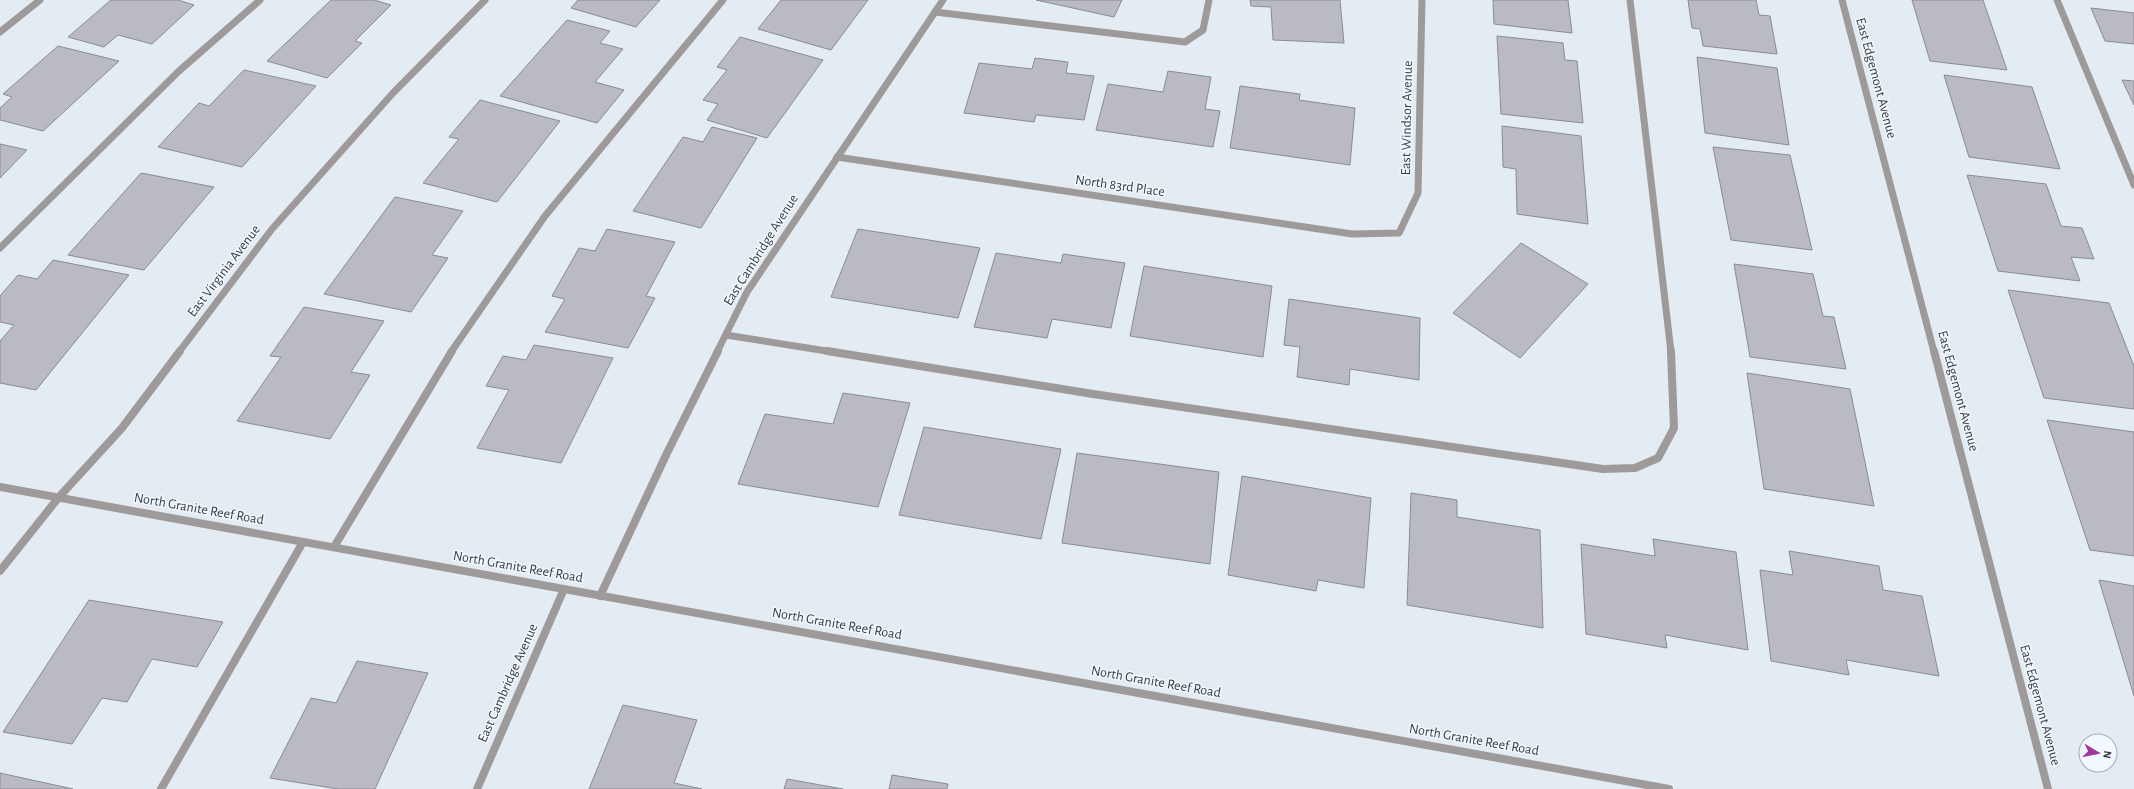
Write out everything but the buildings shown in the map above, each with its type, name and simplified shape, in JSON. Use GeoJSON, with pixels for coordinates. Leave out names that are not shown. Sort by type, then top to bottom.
{"type":"FeatureCollection","features":[{"type":"Feature","properties":{"kind":"street"},"geometry":{"type":"LineString","coordinates":[[0,32],[40,0]]}},
{"type":"Feature","properties":{"kind":"street"},"geometry":{"type":"LineString","coordinates":[[0,248],[179,71],[260,0]]}},
{"type":"Feature","properties":{"kind":"street","name":"East Virginia Avenue"},"geometry":{"type":"LineString","coordinates":[[0,571],[59,497],[122,428],[272,229],[393,93],[485,0]]}},
{"type":"Feature","properties":{"kind":"street"},"geometry":{"type":"LineString","coordinates":[[334,547],[460,336],[545,216],[723,0]]}},
{"type":"Feature","properties":{"kind":"street","name":"East Cambridge Avenue"},"geometry":{"type":"LineString","coordinates":[[600,596],[667,453],[748,292],[943,0]]}},
{"type":"Feature","properties":{"kind":"street"},"geometry":{"type":"LineString","coordinates":[[935,12],[1185,42],[1203,30],[1209,0]]}},
{"type":"Feature","properties":{"kind":"street","name":"East Windsor Avenue"},"geometry":{"type":"LineString","coordinates":[[1399,233],[1418,193],[1422,0]]}},
{"type":"Feature","properties":{"kind":"street"},"geometry":{"type":"LineString","coordinates":[[726,335],[1092,394],[1595,468],[1635,468],[1658,458],[1674,428],[1673,368],[1630,0]]}},
{"type":"Feature","properties":{"kind":"street","name":"East Edgemont Avenue"},"geometry":{"type":"LineString","coordinates":[[1842,0],[2048,789]]}},
{"type":"Feature","properties":{"kind":"street"},"geometry":{"type":"LineString","coordinates":[[2057,0],[2134,185]]}},
{"type":"Feature","properties":{"kind":"street","name":"North 83rd Place"},"geometry":{"type":"LineString","coordinates":[[837,157],[1352,234],[1399,233]]}},
{"type":"Feature","properties":{"kind":"street","name":"North Granite Reef Road"},"geometry":{"type":"LineString","coordinates":[[0,487],[1669,789]]}},
{"type":"Feature","properties":{"kind":"street"},"geometry":{"type":"LineString","coordinates":[[161,789],[303,542]]}},
{"type":"Feature","properties":{"kind":"street","name":"East Cambridge Avenue"},"geometry":{"type":"LineString","coordinates":[[477,789],[564,589]]}}]}
